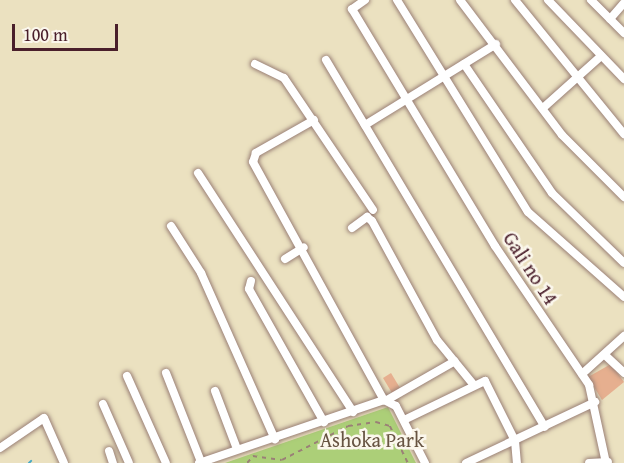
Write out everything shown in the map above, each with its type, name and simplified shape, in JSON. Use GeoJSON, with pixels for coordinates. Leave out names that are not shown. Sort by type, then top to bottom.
{"type":"FeatureCollection","features":[{"type":"Feature","properties":{"kind":"street","name":"Gali no 14"},"geometry":{"type":"LineString","coordinates":[[365,0],[352,9],[409,98],[495,246],[582,374],[595,402],[607,462]]}},
{"type":"Feature","properties":{"kind":"street"},"geometry":{"type":"LineString","coordinates":[[397,0],[448,75],[528,212],[624,297]]}},
{"type":"Feature","properties":{"kind":"street"},"geometry":{"type":"LineString","coordinates":[[459,0],[496,44],[543,108],[624,197]]}},
{"type":"Feature","properties":{"kind":"street"},"geometry":{"type":"LineString","coordinates":[[515,0],[624,134]]}},
{"type":"Feature","properties":{"kind":"street"},"geometry":{"type":"LineString","coordinates":[[548,0],[624,79]]}},
{"type":"Feature","properties":{"kind":"street"},"geometry":{"type":"LineString","coordinates":[[591,0],[624,33]]}},
{"type":"Feature","properties":{"kind":"street"},"geometry":{"type":"LineString","coordinates":[[610,19],[624,3]]}},
{"type":"Feature","properties":{"kind":"street"},"geometry":{"type":"LineString","coordinates":[[365,125],[496,44]]}},
{"type":"Feature","properties":{"kind":"street"},"geometry":{"type":"LineString","coordinates":[[543,108],[601,56]]}},
{"type":"Feature","properties":{"kind":"street"},"geometry":{"type":"LineString","coordinates":[[326,60],[545,427]]}},
{"type":"Feature","properties":{"kind":"street"},"geometry":{"type":"LineString","coordinates":[[255,64],[284,78],[372,210]]}},
{"type":"Feature","properties":{"kind":"street"},"geometry":{"type":"LineString","coordinates":[[464,64],[552,193],[624,263]]}},
{"type":"Feature","properties":{"kind":"street"},"geometry":{"type":"LineString","coordinates":[[314,120],[253,159],[304,247],[386,400],[404,420],[425,463]]}},
{"type":"Feature","properties":{"kind":"street"},"geometry":{"type":"LineString","coordinates":[[198,173],[353,412]]}},
{"type":"Feature","properties":{"kind":"street"},"geometry":{"type":"LineString","coordinates":[[352,228],[367,217],[372,221],[437,340],[472,384]]}},
{"type":"Feature","properties":{"kind":"street"},"geometry":{"type":"LineString","coordinates":[[171,226],[201,273],[275,439]]}},
{"type":"Feature","properties":{"kind":"street"},"geometry":{"type":"LineString","coordinates":[[285,259],[304,247]]}},
{"type":"Feature","properties":{"kind":"street"},"geometry":{"type":"LineString","coordinates":[[251,281],[249,289],[324,422]]}},
{"type":"Feature","properties":{"kind":"street"},"geometry":{"type":"LineString","coordinates":[[582,374],[606,356],[624,336]]}},
{"type":"Feature","properties":{"kind":"street"},"geometry":{"type":"LineString","coordinates":[[606,356],[624,373]]}},
{"type":"Feature","properties":{"kind":"street"},"geometry":{"type":"LineString","coordinates":[[166,373],[200,463],[386,400],[454,361]]}},
{"type":"Feature","properties":{"kind":"street"},"geometry":{"type":"LineString","coordinates":[[128,376],[166,463]]}},
{"type":"Feature","properties":{"kind":"street"},"geometry":{"type":"LineString","coordinates":[[404,420],[472,384],[489,384],[515,441],[517,463]]}},
{"type":"Feature","properties":{"kind":"street"},"geometry":{"type":"LineString","coordinates":[[215,391],[237,449]]}},
{"type":"Feature","properties":{"kind":"street"},"geometry":{"type":"LineString","coordinates":[[466,463],[595,402]]}},
{"type":"Feature","properties":{"kind":"street"},"geometry":{"type":"LineString","coordinates":[[103,404],[129,463]]}},
{"type":"Feature","properties":{"kind":"street"},"geometry":{"type":"LineString","coordinates":[[0,448],[44,418],[64,463]]}},
{"type":"Feature","properties":{"kind":"street"},"geometry":{"type":"LineString","coordinates":[[108,452],[113,463]]}},
{"type":"Feature","properties":{"kind":"street"},"geometry":{"type":"LineString","coordinates":[[589,463],[607,462]]}},
{"type":"Feature","properties":{"kind":"path"},"geometry":{"type":"LineString","coordinates":[[247,463],[253,456],[282,460],[348,426],[376,422],[390,426],[408,463]]}},
{"type":"Feature","properties":{"kind":"green space","name":"Ashoka Park"},"geometry":{"type":"Polygon","coordinates":[[[388,407],[416,463],[225,463],[388,407]]]}},
{"type":"Feature","properties":{"kind":"building"},"geometry":{"type":"Polygon","coordinates":[[[611,364],[624,382],[602,400],[588,377],[611,364]]]}},
{"type":"Feature","properties":{"kind":"building"},"geometry":{"type":"Polygon","coordinates":[[[391,373],[400,388],[392,393],[383,378],[391,373]]]}}]}
